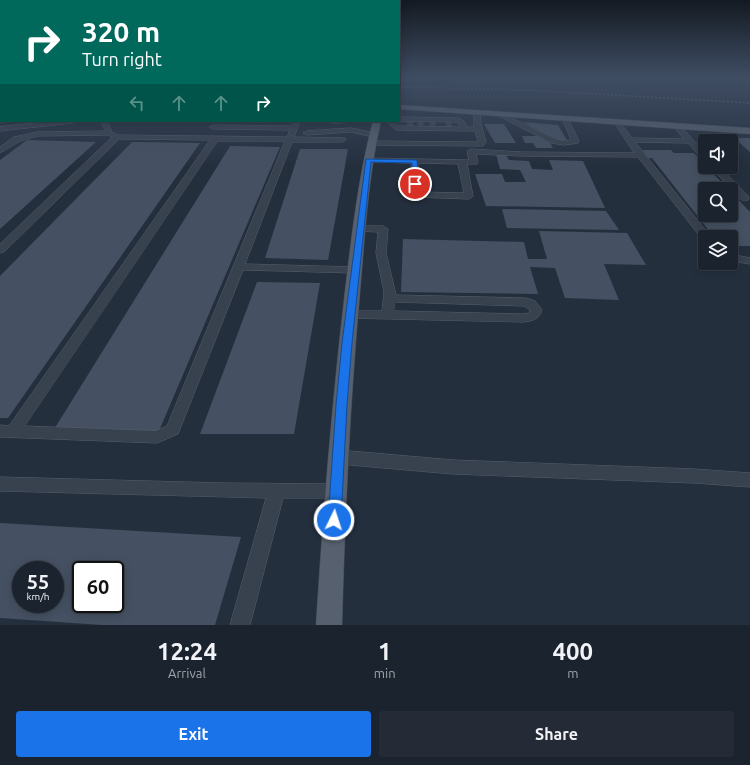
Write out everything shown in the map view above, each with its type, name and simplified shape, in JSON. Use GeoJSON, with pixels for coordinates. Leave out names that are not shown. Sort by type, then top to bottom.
{"type":"FeatureCollection","features":[{"type":"Feature","properties":{"kind":"main road"},"geometry":{"type":"LineString","coordinates":[[401,107],[750,131]]}},
{"type":"Feature","properties":{"kind":"main road"},"geometry":{"type":"LineString","coordinates":[[329,625],[338,457],[350,315],[368,160],[374,132]]}},
{"type":"Feature","properties":{"kind":"street"},"geometry":{"type":"LineString","coordinates":[[424,109],[448,124]]}},
{"type":"Feature","properties":{"kind":"street"},"geometry":{"type":"LineString","coordinates":[[396,147],[480,144],[482,142],[478,129],[477,113]]}},
{"type":"Feature","properties":{"kind":"street"},"geometry":{"type":"LineString","coordinates":[[499,114],[554,141],[564,143],[575,141],[565,118]]}},
{"type":"Feature","properties":{"kind":"street"},"geometry":{"type":"LineString","coordinates":[[400,119],[410,123]]}},
{"type":"Feature","properties":{"kind":"street"},"geometry":{"type":"LineString","coordinates":[[0,129],[64,122]]}},
{"type":"Feature","properties":{"kind":"street"},"geometry":{"type":"LineString","coordinates":[[105,122],[113,135]]}},
{"type":"Feature","properties":{"kind":"street"},"geometry":{"type":"LineString","coordinates":[[617,122],[640,155],[700,230]]}},
{"type":"Feature","properties":{"kind":"street"},"geometry":{"type":"LineString","coordinates":[[0,151],[17,139],[37,134],[210,139],[294,131],[351,130],[374,132],[394,124],[410,123],[448,124],[464,128],[478,129]]}},
{"type":"Feature","properties":{"kind":"street"},"geometry":{"type":"LineString","coordinates":[[6,432],[210,139],[215,124],[294,131],[342,140]]}},
{"type":"Feature","properties":{"kind":"street"},"geometry":{"type":"LineString","coordinates":[[394,124],[396,147]]}},
{"type":"Feature","properties":{"kind":"street"},"geometry":{"type":"LineString","coordinates":[[677,126],[698,150]]}},
{"type":"Feature","properties":{"kind":"street"},"geometry":{"type":"LineString","coordinates":[[6,432],[157,437],[173,430],[294,131]]}},
{"type":"Feature","properties":{"kind":"street"},"geometry":{"type":"LineString","coordinates":[[374,132],[396,147],[521,154],[640,155]]}},
{"type":"Feature","properties":{"kind":"street"},"geometry":{"type":"LineString","coordinates":[[0,250],[113,135]]}},
{"type":"Feature","properties":{"kind":"street"},"geometry":{"type":"LineString","coordinates":[[630,140],[690,141]]}},
{"type":"Feature","properties":{"kind":"street"},"geometry":{"type":"LineString","coordinates":[[368,160],[474,162],[472,152]]}},
{"type":"Feature","properties":{"kind":"street"},"geometry":{"type":"LineString","coordinates":[[415,162],[416,195],[469,196],[462,162]]}},
{"type":"Feature","properties":{"kind":"street"},"geometry":{"type":"LineString","coordinates":[[722,174],[745,198]]}},
{"type":"Feature","properties":{"kind":"street"},"geometry":{"type":"LineString","coordinates":[[360,229],[383,229],[381,253],[390,292],[388,315]]}},
{"type":"Feature","properties":{"kind":"street"},"geometry":{"type":"LineString","coordinates":[[738,260],[750,261]]}},
{"type":"Feature","properties":{"kind":"street"},"geometry":{"type":"LineString","coordinates":[[239,267],[355,270]]}},
{"type":"Feature","properties":{"kind":"street"},"geometry":{"type":"LineString","coordinates":[[350,315],[400,314],[523,318],[532,317],[536,314],[536,310],[531,304],[522,302],[390,298]]}},
{"type":"Feature","properties":{"kind":"street"},"geometry":{"type":"LineString","coordinates":[[338,457],[453,467],[694,476],[750,480]]}},
{"type":"Feature","properties":{"kind":"street"},"geometry":{"type":"LineString","coordinates":[[0,484],[276,491],[336,491]]}},
{"type":"Feature","properties":{"kind":"street"},"geometry":{"type":"LineString","coordinates":[[240,625],[276,491]]}},
{"type":"Feature","properties":{"kind":"building"},"geometry":{"type":"Polygon","coordinates":[[[523,122],[558,125],[567,140],[554,140],[523,122]]]}},
{"type":"Feature","properties":{"kind":"building"},"geometry":{"type":"Polygon","coordinates":[[[484,124],[504,124],[516,143],[495,143],[484,124]]]}},
{"type":"Feature","properties":{"kind":"building"},"geometry":{"type":"Polygon","coordinates":[[[522,136],[538,136],[550,143],[553,148],[536,148],[533,143],[525,143],[522,136]]]}},
{"type":"Feature","properties":{"kind":"building"},"geometry":{"type":"Polygon","coordinates":[[[738,138],[750,138],[750,152],[738,142],[738,138]]]}},
{"type":"Feature","properties":{"kind":"building"},"geometry":{"type":"Polygon","coordinates":[[[27,140],[96,142],[0,229],[0,160],[27,140]]]}},
{"type":"Feature","properties":{"kind":"building"},"geometry":{"type":"Polygon","coordinates":[[[132,142],[200,143],[8,418],[0,418],[0,276],[132,142]]]}},
{"type":"Feature","properties":{"kind":"building"},"geometry":{"type":"Polygon","coordinates":[[[230,146],[280,147],[159,431],[53,431],[230,146]]]}},
{"type":"Feature","properties":{"kind":"building"},"geometry":{"type":"Polygon","coordinates":[[[300,149],[348,149],[328,260],[265,258],[300,149]]]}},
{"type":"Feature","properties":{"kind":"building"},"geometry":{"type":"Polygon","coordinates":[[[642,150],[671,150],[674,153],[694,153],[698,157],[698,174],[714,174],[721,182],[698,182],[698,217],[652,158],[648,158],[642,150]]]}},
{"type":"Feature","properties":{"kind":"building"},"geometry":{"type":"Polygon","coordinates":[[[496,154],[505,154],[509,160],[529,161],[532,169],[553,170],[549,160],[583,161],[605,208],[486,206],[475,174],[502,174],[505,182],[526,182],[520,170],[500,169],[496,154]]]}},
{"type":"Feature","properties":{"kind":"building"},"geometry":{"type":"Polygon","coordinates":[[[738,199],[750,212],[750,246],[738,246],[738,230],[709,230],[702,222],[738,222],[738,199]]]}},
{"type":"Feature","properties":{"kind":"building"},"geometry":{"type":"Polygon","coordinates":[[[502,209],[606,211],[619,230],[507,228],[502,209]]]}},
{"type":"Feature","properties":{"kind":"building"},"geometry":{"type":"Polygon","coordinates":[[[539,231],[627,233],[646,265],[604,264],[619,300],[565,298],[555,268],[530,267],[538,294],[401,292],[403,239],[524,242],[528,259],[547,259],[539,231]]]}},
{"type":"Feature","properties":{"kind":"building"},"geometry":{"type":"Polygon","coordinates":[[[257,282],[320,283],[294,434],[200,434],[257,282]]]}},
{"type":"Feature","properties":{"kind":"building"},"geometry":{"type":"Polygon","coordinates":[[[0,523],[241,537],[215,625],[102,625],[0,618],[0,523]]]}},
{"type":"Feature","properties":{"kind":"tunnel"},"geometry":{"type":"LineString","coordinates":[[410,121],[410,126]]}},
{"type":"Feature","properties":{"kind":"tunnel"},"geometry":{"type":"LineString","coordinates":[[420,121],[421,126]]}},
{"type":"Feature","properties":{"kind":"tunnel"},"geometry":{"type":"LineString","coordinates":[[432,121],[433,126]]}},
{"type":"Feature","properties":{"kind":"tunnel"},"geometry":{"type":"LineString","coordinates":[[448,121],[449,127]]}},
{"type":"Feature","properties":{"kind":"route"},"geometry":{"type":"LineString","coordinates":[[334,520],[341,405],[368,160],[415,162],[415,184]]}}]}
